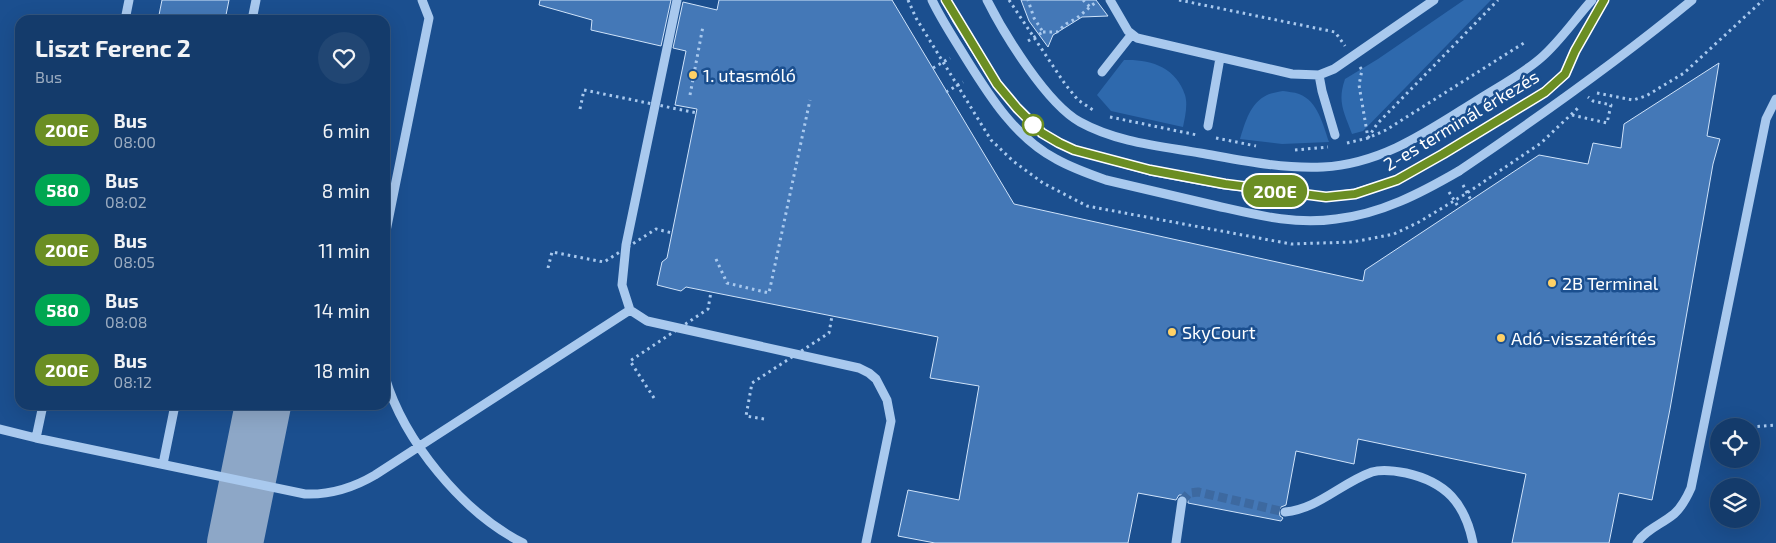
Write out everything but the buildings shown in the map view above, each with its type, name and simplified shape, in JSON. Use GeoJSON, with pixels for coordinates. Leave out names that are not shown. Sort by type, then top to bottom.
{"type":"FeatureCollection","features":[{"type":"Feature","properties":{"kind":"street"},"geometry":{"type":"LineString","coordinates":[[126,15],[129,0]]}},
{"type":"Feature","properties":{"kind":"street"},"geometry":{"type":"LineString","coordinates":[[253,15],[256,0]]}},
{"type":"Feature","properties":{"kind":"street"},"geometry":{"type":"LineString","coordinates":[[390,211],[428,18],[422,0]]}},
{"type":"Feature","properties":{"kind":"street"},"geometry":{"type":"LineString","coordinates":[[677,0],[626,245],[622,284],[630,310],[647,321],[859,368],[876,379],[887,400],[891,421],[866,543]]}},
{"type":"Feature","properties":{"kind":"street"},"geometry":{"type":"LineString","coordinates":[[932,0],[981,83],[1000,110],[1034,144],[1054,159],[1106,180],[1287,220],[1307,222],[1353,217],[1393,205],[1459,171],[1517,132],[1650,35],[1692,0]]}},
{"type":"Feature","properties":{"kind":"street","name":"2-es terminál érkezés"},"geometry":{"type":"LineString","coordinates":[[946,0],[997,84],[1014,105],[1042,133],[1059,143],[1074,150],[1150,170],[1225,184],[1326,197],[1355,194],[1397,180],[1545,92],[1565,74],[1575,51],[1604,0]]}},
{"type":"Feature","properties":{"kind":"street","name":"2-es terminál érkezés"},"geometry":{"type":"LineString","coordinates":[[987,0],[1016,48],[1047,93],[1062,109],[1080,122],[1123,140],[1272,166],[1323,167],[1374,158],[1406,144],[1524,71],[1542,57],[1592,0]]}},
{"type":"Feature","properties":{"kind":"street"},"geometry":{"type":"LineString","coordinates":[[1110,0],[1128,31],[1137,38],[1292,74],[1319,75],[1334,69],[1434,0]]}},
{"type":"Feature","properties":{"kind":"street"},"geometry":{"type":"LineString","coordinates":[[1102,72],[1132,34]]}},
{"type":"Feature","properties":{"kind":"street"},"geometry":{"type":"LineString","coordinates":[[1208,126],[1220,58]]}},
{"type":"Feature","properties":{"kind":"street"},"geometry":{"type":"LineString","coordinates":[[1319,75],[1336,135]]}},
{"type":"Feature","properties":{"kind":"street"},"geometry":{"type":"LineString","coordinates":[[1637,543],[1641,537],[1675,514],[1684,503],[1691,488],[1766,119],[1776,99]]}},
{"type":"Feature","properties":{"kind":"street"},"geometry":{"type":"LineString","coordinates":[[0,429],[305,494],[321,494],[342,490],[362,482],[630,310]]}},
{"type":"Feature","properties":{"kind":"street"},"geometry":{"type":"LineString","coordinates":[[390,390],[396,406],[419,446],[453,489],[484,518],[523,543]]}},
{"type":"Feature","properties":{"kind":"street"},"geometry":{"type":"LineString","coordinates":[[36,438],[42,410]]}},
{"type":"Feature","properties":{"kind":"street"},"geometry":{"type":"LineString","coordinates":[[163,464],[174,410]]}},
{"type":"Feature","properties":{"kind":"street"},"geometry":{"type":"LineString","coordinates":[[1285,512],[1298,511],[1311,506],[1374,472],[1398,472],[1424,478],[1440,486],[1453,498],[1462,511],[1473,543]]}},
{"type":"Feature","properties":{"kind":"street"},"geometry":{"type":"LineString","coordinates":[[1176,543],[1182,502]]}},
{"type":"Feature","properties":{"kind":"path"},"geometry":{"type":"LineString","coordinates":[[1009,0],[1065,84],[1078,100],[1100,113]]}},
{"type":"Feature","properties":{"kind":"path"},"geometry":{"type":"LineString","coordinates":[[1028,0],[1034,18],[1043,32]]}},
{"type":"Feature","properties":{"kind":"path"},"geometry":{"type":"LineString","coordinates":[[1083,0],[1090,7]]}},
{"type":"Feature","properties":{"kind":"path"},"geometry":{"type":"LineString","coordinates":[[1034,37],[1043,32],[1056,32],[1099,0]]}},
{"type":"Feature","properties":{"kind":"path"},"geometry":{"type":"LineString","coordinates":[[1179,0],[1335,32],[1362,70],[1359,85],[1368,138],[1377,124],[1498,0]]}},
{"type":"Feature","properties":{"kind":"path"},"geometry":{"type":"LineString","coordinates":[[1593,101],[1611,105],[1607,123],[1572,115],[1594,92],[1633,100],[1646,96],[1684,73],[1763,0]]}},
{"type":"Feature","properties":{"kind":"path"},"geometry":{"type":"LineString","coordinates":[[690,95],[703,26]]}},
{"type":"Feature","properties":{"kind":"path"},"geometry":{"type":"LineString","coordinates":[[580,109],[584,90],[697,112]]}},
{"type":"Feature","properties":{"kind":"path"},"geometry":{"type":"LineString","coordinates":[[716,259],[727,283],[769,293],[810,100]]}},
{"type":"Feature","properties":{"kind":"path"},"geometry":{"type":"LineString","coordinates":[[548,268],[552,252],[604,262],[656,229],[672,233]]}},
{"type":"Feature","properties":{"kind":"path"},"geometry":{"type":"LineString","coordinates":[[654,398],[630,361],[708,309],[711,292]]}},
{"type":"Feature","properties":{"kind":"path"},"geometry":{"type":"LineString","coordinates":[[764,419],[746,416],[752,383],[829,333],[832,316]]}},
{"type":"Feature","properties":{"kind":"path"},"geometry":{"type":"LineString","coordinates":[[1760,426],[1776,425]]}},
{"type":"Feature","properties":{"kind":"shaded area"},"geometry":{"type":"Polygon","coordinates":[[[1464,0],[1491,0],[1363,131],[1352,134],[1344,113],[1342,101],[1345,79],[1378,59],[1464,0]]]}},
{"type":"Feature","properties":{"kind":"shaded area"},"geometry":{"type":"Polygon","coordinates":[[[1124,60],[1152,63],[1169,71],[1181,85],[1186,99],[1183,127],[1111,111],[1097,95],[1124,60]]]}},
{"type":"Feature","properties":{"kind":"shaded area"},"geometry":{"type":"Polygon","coordinates":[[[1283,91],[1299,94],[1311,102],[1319,114],[1329,142],[1282,144],[1240,139],[1249,114],[1256,103],[1267,95],[1283,91]]]}},
{"type":"Feature","properties":{"kind":"taxiway"},"geometry":{"type":"LineString","coordinates":[[235,543],[262,410]]}},
{"type":"Feature","properties":{"kind":"tunnel"},"geometry":{"type":"LineString","coordinates":[[1182,501],[1189,493],[1198,492],[1285,512]]}},
{"type":"Feature","properties":{"kind":"bus line","name":"200E"},"geometry":{"type":"LineString","coordinates":[[946,0],[997,84],[1017,108],[1042,133],[1059,143],[1074,150],[1150,170],[1225,184],[1326,197],[1355,194],[1397,180],[1545,92],[1565,74],[1575,51],[1604,0]]}},
{"type":"Feature","properties":{"kind":"place","name":"1. utasmóló"},"geometry":{"type":"Point","coordinates":[693,75]}},
{"type":"Feature","properties":{"kind":"place","name":"2B Terminal"},"geometry":{"type":"Point","coordinates":[1552,283]}},
{"type":"Feature","properties":{"kind":"place","name":"SkyCourt"},"geometry":{"type":"Point","coordinates":[1172,332]}},
{"type":"Feature","properties":{"kind":"place","name":"Adó-visszatérítés"},"geometry":{"type":"Point","coordinates":[1501,338]}}]}
